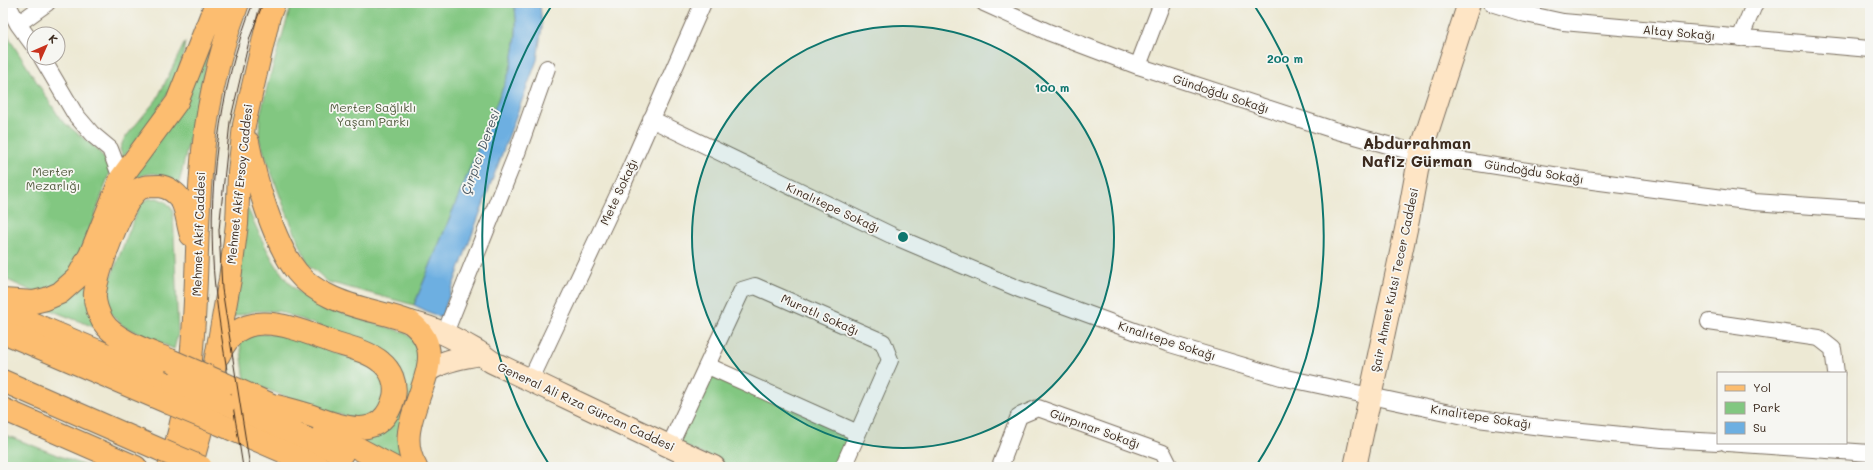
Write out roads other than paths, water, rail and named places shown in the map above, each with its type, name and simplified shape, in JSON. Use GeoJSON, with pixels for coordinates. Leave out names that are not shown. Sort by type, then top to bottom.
{"type":"FeatureCollection","features":[{"type":"Feature","properties":{"kind":"main road"},"geometry":{"type":"LineString","coordinates":[[3,300],[34,302],[46,300],[60,293],[77,278],[90,255],[121,178],[133,159],[164,121],[177,102],[216,3]]}},
{"type":"Feature","properties":{"kind":"main road","name":"Mehmet Akif Caddesi"},"geometry":{"type":"LineString","coordinates":[[166,459],[176,447],[187,398],[194,337],[201,173],[211,96],[219,57],[238,3]]}},
{"type":"Feature","properties":{"kind":"main road","name":"Mehmet Akif Ersoy Caddesi"},"geometry":{"type":"LineString","coordinates":[[220,394],[230,279],[237,224],[239,173],[244,125],[264,38],[274,3]]}},
{"type":"Feature","properties":{"kind":"main road","name":"Şair Ahmet Kutsi Tecer Caddesi"},"geometry":{"type":"LineString","coordinates":[[1355,467],[1408,220],[1420,154],[1469,3]]}},
{"type":"Feature","properties":{"kind":"main road"},"geometry":{"type":"LineString","coordinates":[[244,125],[262,194],[277,236],[289,260],[298,273],[314,287],[329,296],[410,322],[418,328],[429,344],[429,370],[416,402],[409,428],[408,441],[411,460],[416,467]]}},
{"type":"Feature","properties":{"kind":"main road"},"geometry":{"type":"LineString","coordinates":[[198,257],[181,200],[174,192],[165,187],[154,186],[138,190],[127,205],[100,271],[95,294],[96,309],[104,323],[115,334],[170,360],[220,394],[319,467]]}},
{"type":"Feature","properties":{"kind":"main road"},"geometry":{"type":"LineString","coordinates":[[3,311],[23,319],[172,393]]}},
{"type":"Feature","properties":{"kind":"main road"},"geometry":{"type":"LineString","coordinates":[[23,319],[54,323],[170,360]]}},
{"type":"Feature","properties":{"kind":"main road","name":"General Ali Rıza Gürcan Caddesi"},"geometry":{"type":"LineString","coordinates":[[410,322],[445,333],[482,354],[492,363],[531,379],[589,410],[714,467]]}},
{"type":"Feature","properties":{"kind":"main road"},"geometry":{"type":"LineString","coordinates":[[3,332],[172,393],[220,394],[277,406],[346,428],[361,429],[372,426],[383,418],[391,408],[394,394],[394,380],[390,372],[380,361],[363,352],[285,325],[263,323],[247,326],[234,333],[223,347],[220,394],[207,408],[191,467]]}},
{"type":"Feature","properties":{"kind":"main road"},"geometry":{"type":"LineString","coordinates":[[429,370],[439,364],[451,360],[482,354]]}},
{"type":"Feature","properties":{"kind":"main road"},"geometry":{"type":"LineString","coordinates":[[3,381],[166,459],[201,467]]}},
{"type":"Feature","properties":{"kind":"main road"},"geometry":{"type":"LineString","coordinates":[[220,394],[370,467]]}},
{"type":"Feature","properties":{"kind":"main road"},"geometry":{"type":"LineString","coordinates":[[277,406],[393,467]]}},
{"type":"Feature","properties":{"kind":"main road"},"geometry":{"type":"LineString","coordinates":[[3,409],[136,467]]}},
{"type":"Feature","properties":{"kind":"main road"},"geometry":{"type":"LineString","coordinates":[[3,423],[111,456]]}},
{"type":"Feature","properties":{"kind":"street"},"geometry":{"type":"LineString","coordinates":[[7,3],[18,24],[26,35]]}},
{"type":"Feature","properties":{"kind":"street"},"geometry":{"type":"LineString","coordinates":[[18,24],[47,3]]}},
{"type":"Feature","properties":{"kind":"street","name":"Mete Sokağı"},"geometry":{"type":"LineString","coordinates":[[531,379],[703,3]]}},
{"type":"Feature","properties":{"kind":"street","name":"Gündoğdu Sokağı"},"geometry":{"type":"LineString","coordinates":[[984,3],[1048,32],[1138,66],[1328,128],[1420,154],[1585,180],[1746,201],[1870,210]]}},
{"type":"Feature","properties":{"kind":"street"},"geometry":{"type":"LineString","coordinates":[[1138,66],[1162,3]]}},
{"type":"Feature","properties":{"kind":"street","name":"Altay Sokağı"},"geometry":{"type":"LineString","coordinates":[[1491,3],[1526,14],[1563,22],[1870,49]]}},
{"type":"Feature","properties":{"kind":"street"},"geometry":{"type":"LineString","coordinates":[[1740,38],[1754,3]]}},
{"type":"Feature","properties":{"kind":"street"},"geometry":{"type":"LineString","coordinates":[[47,66],[75,114],[92,134],[110,149],[121,178]]}},
{"type":"Feature","properties":{"kind":"street"},"geometry":{"type":"LineString","coordinates":[[445,333],[517,153],[547,68]]}},
{"type":"Feature","properties":{"kind":"street","name":"Kınalıtepe Sokağı"},"geometry":{"type":"LineString","coordinates":[[651,119],[891,235],[1019,289],[1167,343],[1281,376],[1370,397],[1478,419],[1662,439],[1717,442]]}},
{"type":"Feature","properties":{"kind":"street","name":"Muratlı Sokağı"},"geometry":{"type":"LineString","coordinates":[[669,446],[708,366],[742,290],[755,286],[884,342],[890,360],[843,467]]}},
{"type":"Feature","properties":{"kind":"street"},"geometry":{"type":"LineString","coordinates":[[1709,322],[1819,338],[1833,349],[1836,372]]}},
{"type":"Feature","properties":{"kind":"street"},"geometry":{"type":"LineString","coordinates":[[708,366],[858,433]]}},
{"type":"Feature","properties":{"kind":"street","name":"Gürpınar Sokağı"},"geometry":{"type":"LineString","coordinates":[[1000,467],[1019,416],[1038,408],[1163,453],[1170,467]]}},
{"type":"Feature","properties":{"kind":"street"},"geometry":{"type":"LineString","coordinates":[[1761,444],[1830,446],[1870,453]]}},
{"type":"Feature","properties":{"kind":"water","name":"Çırpıcı Deresi"},"geometry":{"type":"Polygon","coordinates":[[[514,3],[540,3],[542,27],[537,60],[441,318],[414,305],[509,73],[516,38],[514,3]]]}},
{"type":"Feature","properties":{"kind":"tram line"},"geometry":{"type":"LineString","coordinates":[[243,467],[215,288],[212,217],[214,180],[223,107],[241,36],[253,3]]}},
{"type":"Feature","properties":{"kind":"tram line"},"geometry":{"type":"LineString","coordinates":[[250,467],[222,289],[219,230],[230,122],[250,37],[263,3]]}},
{"type":"Feature","properties":{"kind":"district","name":"Abdurrahman Nafiz Gürman"},"geometry":{"type":"Point","coordinates":[1417,152]}},
{"type":"Feature","properties":{"kind":"park label","name":"Merter Sağlıklı Yaşam Parkı"},"geometry":{"type":"Point","coordinates":[373,115]}},
{"type":"Feature","properties":{"kind":"park label","name":"Merter Mezarlığı"},"geometry":{"type":"Point","coordinates":[53,179]}}]}
